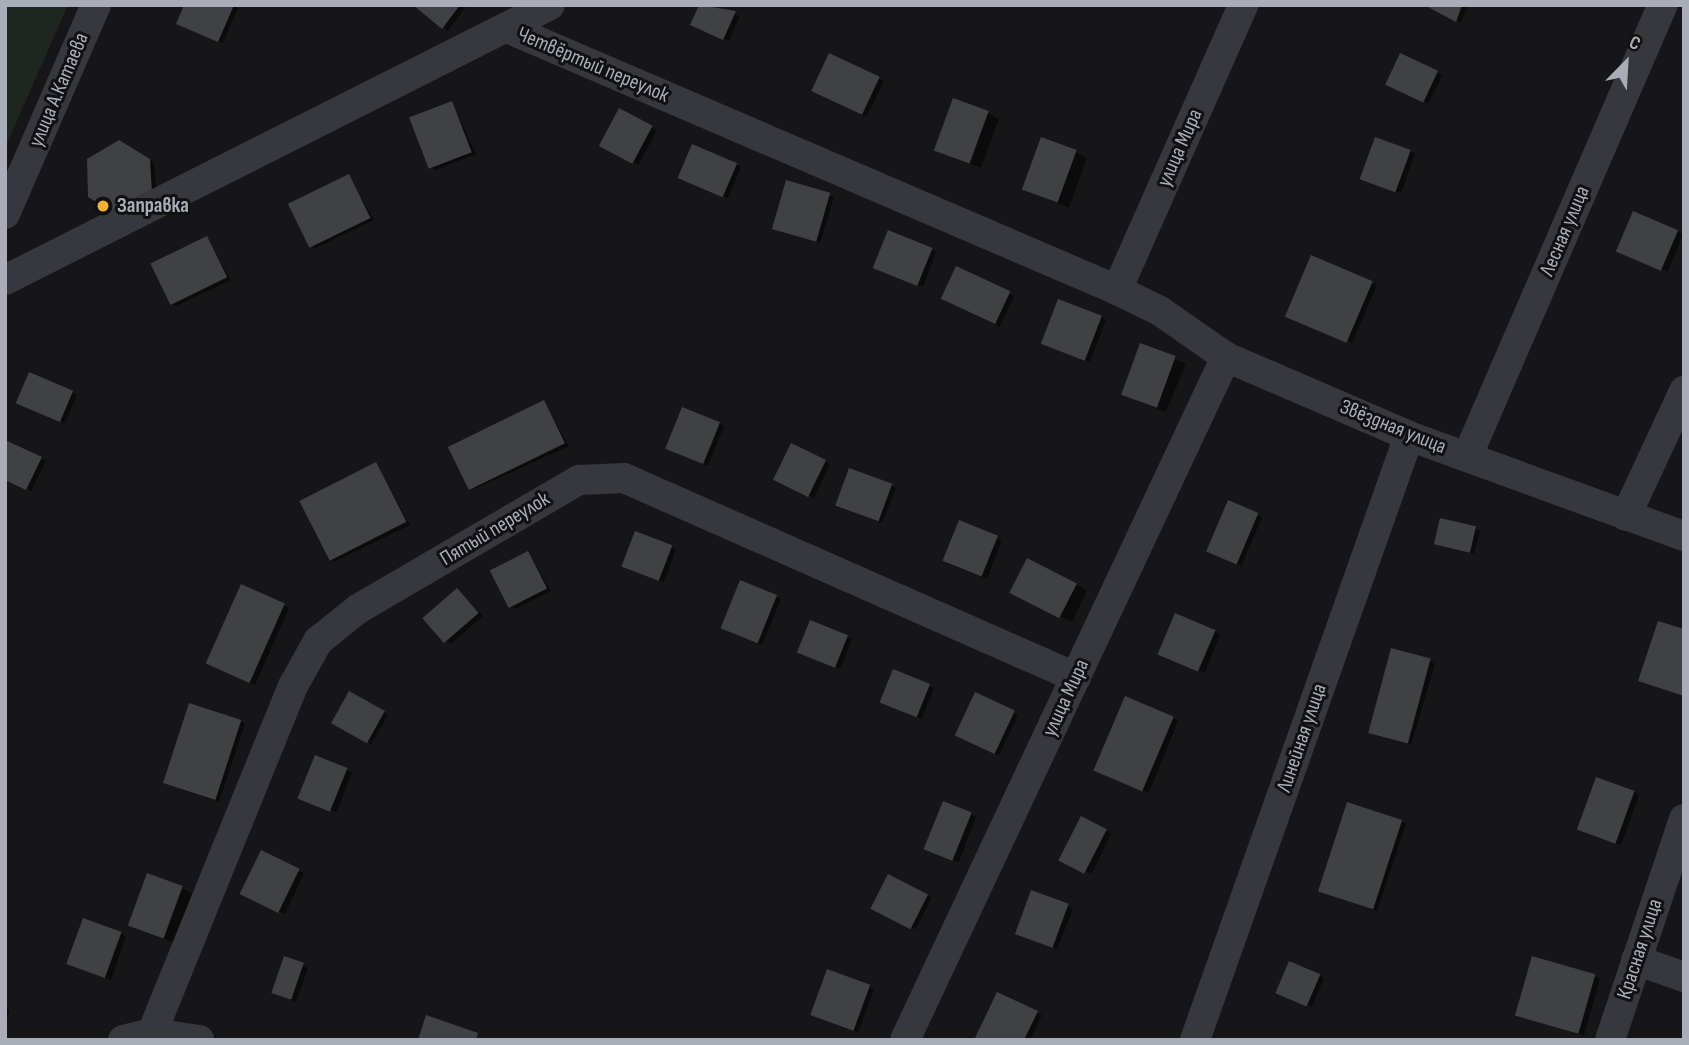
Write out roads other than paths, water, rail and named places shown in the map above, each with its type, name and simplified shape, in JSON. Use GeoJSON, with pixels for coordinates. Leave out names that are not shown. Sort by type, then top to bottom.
{"type":"FeatureCollection","features":[{"type":"Feature","properties":{"kind":"street","name":"улица А.Катаева"},"geometry":{"type":"LineString","coordinates":[[5,214],[96,5]]}},
{"type":"Feature","properties":{"kind":"street"},"geometry":{"type":"LineString","coordinates":[[507,28],[550,5]]}},
{"type":"Feature","properties":{"kind":"street","name":"улица Мира"},"geometry":{"type":"LineString","coordinates":[[1117,290],[1243,5]]}},
{"type":"Feature","properties":{"kind":"street","name":"Лесная улица"},"geometry":{"type":"LineString","coordinates":[[1467,457],[1663,5]]}},
{"type":"Feature","properties":{"kind":"street","name":"Четвёртый переулок"},"geometry":{"type":"LineString","coordinates":[[5,280],[507,28],[1117,290]]}},
{"type":"Feature","properties":{"kind":"street","name":"Звёздная улица"},"geometry":{"type":"LineString","coordinates":[[1117,290],[1160,311],[1226,357],[1409,436],[1684,536]]}},
{"type":"Feature","properties":{"kind":"street","name":"улица Мира"},"geometry":{"type":"LineString","coordinates":[[905,1040],[1226,357]]}},
{"type":"Feature","properties":{"kind":"street"},"geometry":{"type":"LineString","coordinates":[[1626,516],[1684,391]]}},
{"type":"Feature","properties":{"kind":"street","name":"Линейная улица"},"geometry":{"type":"LineString","coordinates":[[1195,1040],[1409,436]]}},
{"type":"Feature","properties":{"kind":"street","name":"Пятый переулок"},"geometry":{"type":"LineString","coordinates":[[138,1036],[293,686],[318,641],[358,610],[579,480],[624,478],[1076,677]]}},
{"type":"Feature","properties":{"kind":"street","name":"Красная улица"},"geometry":{"type":"LineString","coordinates":[[1611,1040],[1684,819]]}},
{"type":"Feature","properties":{"kind":"street"},"geometry":{"type":"LineString","coordinates":[[1636,960],[1684,977]]}},
{"type":"Feature","properties":{"kind":"street"},"geometry":{"type":"LineString","coordinates":[[138,1036],[199,1040]]}},
{"type":"Feature","properties":{"kind":"place","name":"Заправка"},"geometry":{"type":"Point","coordinates":[103,206]}}]}
